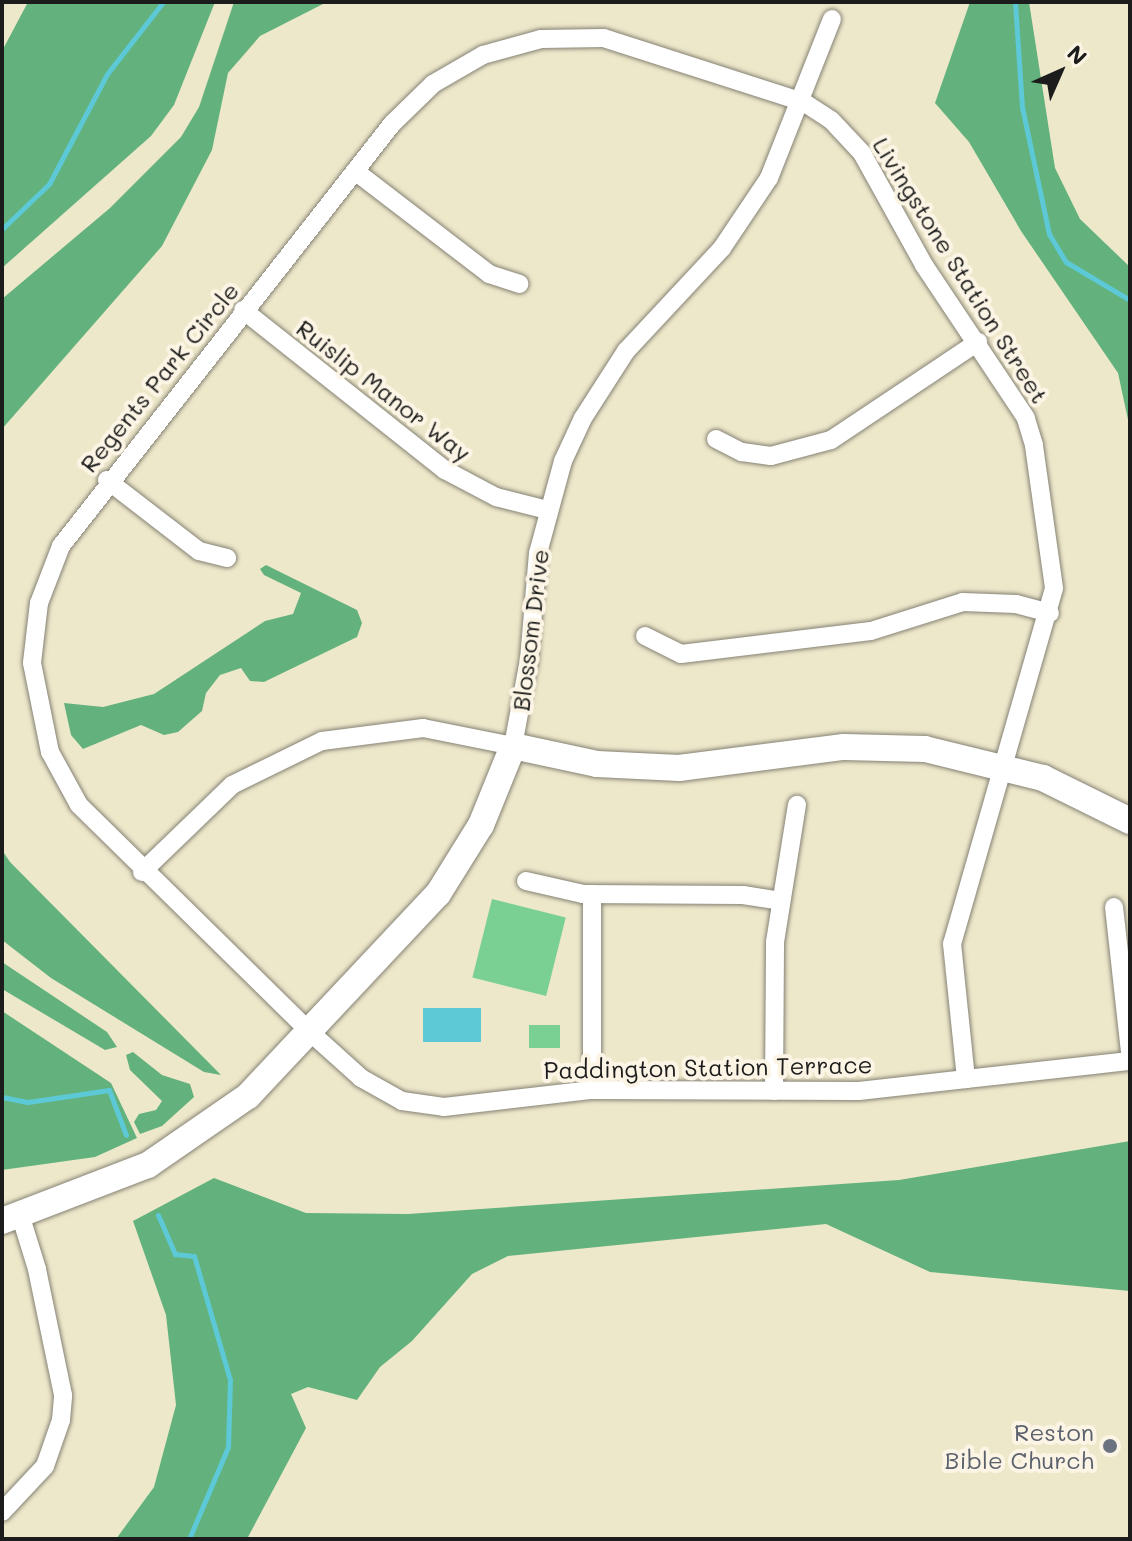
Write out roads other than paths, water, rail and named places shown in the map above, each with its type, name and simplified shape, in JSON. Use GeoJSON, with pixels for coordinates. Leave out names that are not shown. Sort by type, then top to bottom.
{"type":"FeatureCollection","features":[{"type":"Feature","properties":{"kind":"street","name":"Blossom Drive"},"geometry":{"type":"LineString","coordinates":[[11,1218],[108,1183],[183,1145],[248,1096],[438,894],[481,825],[513,746],[524,703],[538,553],[547,510],[563,461],[603,383],[651,320],[702,271],[748,213],[803,102],[832,19]]}},
{"type":"Feature","properties":{"kind":"street","name":"Regents Park Circle"},"geometry":{"type":"LineString","coordinates":[[310,1032],[98,829],[63,779],[35,698],[34,633],[48,574],[76,520],[355,171],[433,84],[483,55],[541,39],[604,38],[636,45],[803,102]]}},
{"type":"Feature","properties":{"kind":"street","name":"Livingstone Station Street"},"geometry":{"type":"LineString","coordinates":[[803,102],[831,120],[862,153],[924,265],[1012,391],[1034,445],[1054,563],[1050,613],[952,944],[966,1079]]}},
{"type":"Feature","properties":{"kind":"street"},"geometry":{"type":"LineString","coordinates":[[355,171],[489,274],[519,284]]}},
{"type":"Feature","properties":{"kind":"street","name":"Ruislip Manor Way"},"geometry":{"type":"LineString","coordinates":[[243,310],[445,470],[496,497],[547,510]]}},
{"type":"Feature","properties":{"kind":"street"},"geometry":{"type":"LineString","coordinates":[[716,439],[742,452],[771,456],[831,440],[978,342]]}},
{"type":"Feature","properties":{"kind":"street"},"geometry":{"type":"LineString","coordinates":[[107,480],[199,551],[227,558]]}},
{"type":"Feature","properties":{"kind":"street"},"geometry":{"type":"LineString","coordinates":[[645,636],[681,654],[871,631],[963,602],[1016,604],[1050,613]]}},
{"type":"Feature","properties":{"kind":"street"},"geometry":{"type":"LineString","coordinates":[[142,872],[232,785],[322,741],[423,728],[636,767],[730,764],[806,751],[885,746],[1005,765],[1130,821]]}},
{"type":"Feature","properties":{"kind":"street"},"geometry":{"type":"LineString","coordinates":[[774,1091],[775,942],[797,805]]}},
{"type":"Feature","properties":{"kind":"street"},"geometry":{"type":"LineString","coordinates":[[526,881],[592,894],[743,895],[781,901]]}},
{"type":"Feature","properties":{"kind":"street"},"geometry":{"type":"LineString","coordinates":[[592,894],[592,1090]]}},
{"type":"Feature","properties":{"kind":"street"},"geometry":{"type":"LineString","coordinates":[[1114,907],[1130,1053]]}},
{"type":"Feature","properties":{"kind":"street","name":"Paddington Station Terrace"},"geometry":{"type":"LineString","coordinates":[[310,1032],[382,1093],[422,1106],[592,1090],[859,1091],[1130,1061]]}},
{"type":"Feature","properties":{"kind":"street"},"geometry":{"type":"LineString","coordinates":[[2,1512],[45,1466],[61,1420],[63,1395],[37,1269],[11,1218]]}},
{"type":"Feature","properties":{"kind":"water"},"geometry":{"type":"Polygon","coordinates":[[[423,1008],[481,1008],[481,1042],[423,1042],[423,1008]]]}},
{"type":"Feature","properties":{"kind":"waterway"},"geometry":{"type":"LineString","coordinates":[[2,229],[49,184],[107,74],[163,2]]}},
{"type":"Feature","properties":{"kind":"waterway"},"geometry":{"type":"LineString","coordinates":[[1015,2],[1022,107],[1049,234],[1066,262],[1130,300]]}},
{"type":"Feature","properties":{"kind":"waterway"},"geometry":{"type":"LineString","coordinates":[[2,1097],[28,1102],[109,1090],[126,1135]]}},
{"type":"Feature","properties":{"kind":"waterway"},"geometry":{"type":"LineString","coordinates":[[158,1215],[175,1254],[194,1256],[230,1380],[228,1447],[189,1539]]}},
{"type":"Feature","properties":{"kind":"place","name":"Reston Bible Church"},"geometry":{"type":"Point","coordinates":[1110,1446]}}]}
